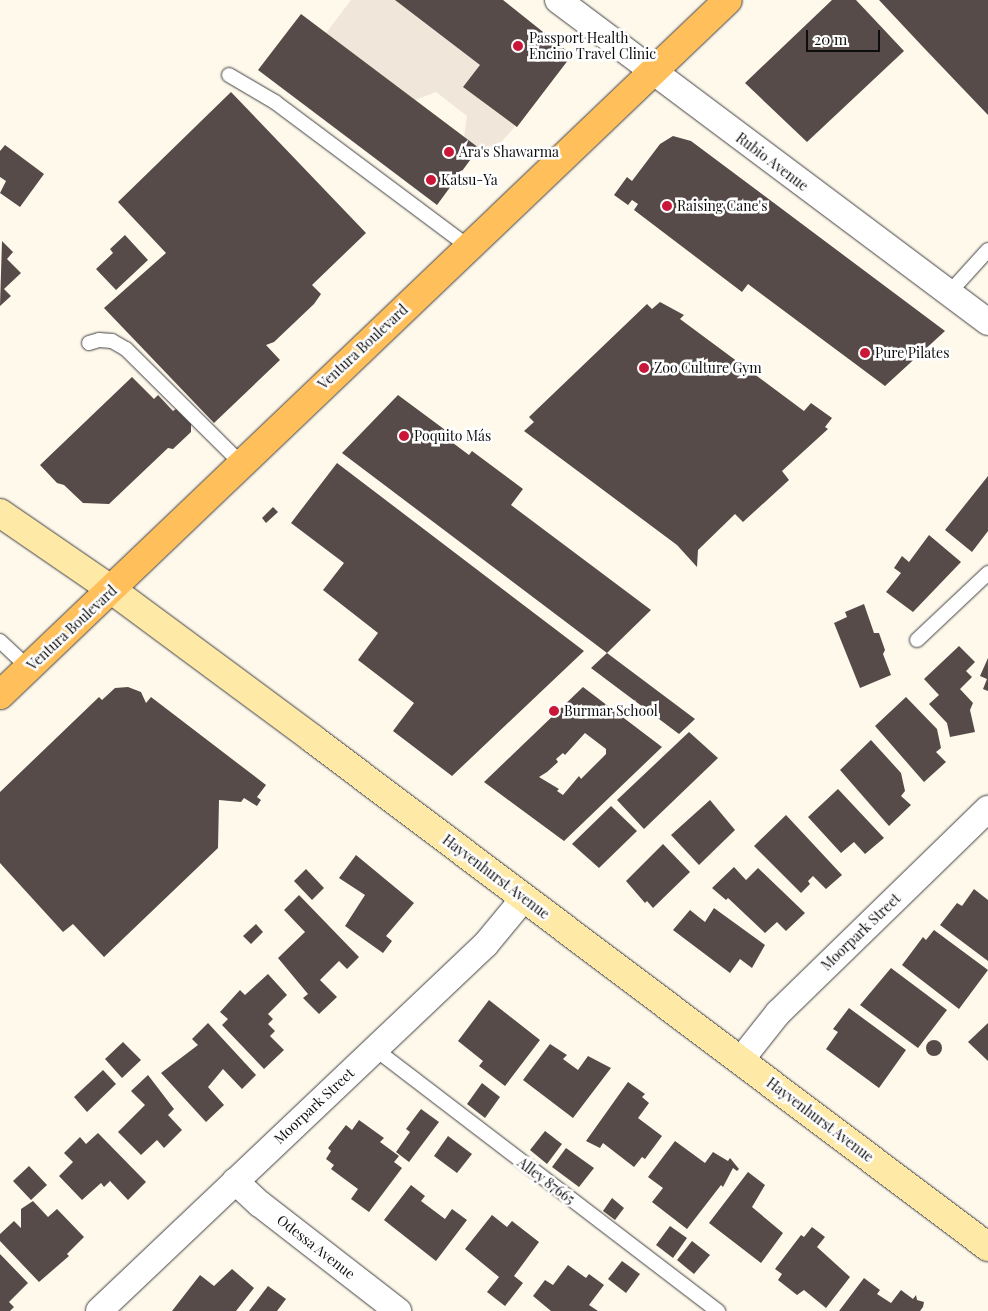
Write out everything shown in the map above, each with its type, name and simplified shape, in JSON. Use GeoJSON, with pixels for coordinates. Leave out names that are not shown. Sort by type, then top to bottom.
{"type":"FeatureCollection","features":[{"type":"Feature","properties":{"kind":"main road","name":"Ventura Boulevard"},"geometry":{"type":"LineString","coordinates":[[0,695],[654,73],[728,0]]}},
{"type":"Feature","properties":{"kind":"main road","name":"Hayvenhurst Avenue"},"geometry":{"type":"LineString","coordinates":[[0,513],[112,590],[988,1247]]}},
{"type":"Feature","properties":{"kind":"street","name":"Rubio Avenue"},"geometry":{"type":"LineString","coordinates":[[558,0],[988,322]]}},
{"type":"Feature","properties":{"kind":"street","name":"Moorpark Street"},"geometry":{"type":"LineString","coordinates":[[740,1061],[778,1013],[988,809]]}},
{"type":"Feature","properties":{"kind":"street","name":"Moorpark Street"},"geometry":{"type":"LineString","coordinates":[[99,1311],[486,944],[524,898]]}},
{"type":"Feature","properties":{"kind":"street","name":"Odessa Avenue"},"geometry":{"type":"LineString","coordinates":[[235,1181],[260,1204],[398,1311]]}},
{"type":"Feature","properties":{"kind":"lane"},"geometry":{"type":"LineString","coordinates":[[230,75],[275,102],[469,247]]}},
{"type":"Feature","properties":{"kind":"lane"},"geometry":{"type":"LineString","coordinates":[[949,293],[988,250]]}},
{"type":"Feature","properties":{"kind":"lane"},"geometry":{"type":"LineString","coordinates":[[89,344],[99,340],[112,341],[126,349],[242,464]]}},
{"type":"Feature","properties":{"kind":"lane"},"geometry":{"type":"LineString","coordinates":[[916,640],[988,573]]}},
{"type":"Feature","properties":{"kind":"lane"},"geometry":{"type":"LineString","coordinates":[[0,641],[29,668]]}},
{"type":"Feature","properties":{"kind":"lane","name":"Alley 87665"},"geometry":{"type":"LineString","coordinates":[[375,1049],[718,1311]]}},
{"type":"Feature","properties":{"kind":"shaded area"},"geometry":{"type":"Polygon","coordinates":[[[351,0],[395,0],[534,105],[489,156],[464,137],[467,116],[436,92],[415,100],[326,33],[351,0]]]}},
{"type":"Feature","properties":{"kind":"building"},"geometry":{"type":"Polygon","coordinates":[[[395,0],[503,0],[572,55],[517,127],[463,87],[480,65],[395,0]]]}},
{"type":"Feature","properties":{"kind":"building"},"geometry":{"type":"Polygon","coordinates":[[[832,0],[856,0],[904,51],[807,142],[745,83],[832,0]]]}},
{"type":"Feature","properties":{"kind":"building"},"geometry":{"type":"Polygon","coordinates":[[[879,0],[988,0],[988,115],[924,48],[879,0]]]}},
{"type":"Feature","properties":{"kind":"building"},"geometry":{"type":"Polygon","coordinates":[[[301,14],[479,148],[437,205],[258,70],[301,14]]]}},
{"type":"Feature","properties":{"kind":"building"},"geometry":{"type":"Polygon","coordinates":[[[231,92],[366,233],[312,285],[321,294],[314,304],[274,342],[266,345],[280,360],[214,423],[104,308],[166,253],[118,202],[231,92]]]}},
{"type":"Feature","properties":{"kind":"building"},"geometry":{"type":"Polygon","coordinates":[[[673,136],[691,141],[945,331],[885,386],[748,284],[742,292],[634,210],[638,204],[632,200],[628,205],[614,195],[627,177],[632,181],[660,144],[673,136]]]}},
{"type":"Feature","properties":{"kind":"building"},"geometry":{"type":"Polygon","coordinates":[[[5,145],[44,174],[20,207],[0,193],[6,181],[0,177],[0,151],[5,145]]]}},
{"type":"Feature","properties":{"kind":"building"},"geometry":{"type":"Polygon","coordinates":[[[125,235],[148,260],[116,290],[96,269],[113,253],[110,249],[125,235]]]}},
{"type":"Feature","properties":{"kind":"building"},"geometry":{"type":"Polygon","coordinates":[[[2,241],[13,252],[7,259],[21,273],[4,289],[11,296],[0,306],[2,241]]]}},
{"type":"Feature","properties":{"kind":"building"},"geometry":{"type":"Polygon","coordinates":[[[660,302],[684,315],[680,319],[804,411],[811,403],[832,418],[825,427],[828,429],[782,471],[789,480],[743,522],[735,514],[698,550],[697,567],[677,545],[524,431],[534,422],[529,417],[647,304],[652,309],[660,302]]]}},
{"type":"Feature","properties":{"kind":"building"},"geometry":{"type":"Polygon","coordinates":[[[132,377],[154,399],[158,395],[173,411],[176,409],[191,424],[191,432],[173,449],[168,448],[109,504],[83,503],[64,485],[57,483],[40,465],[132,377]]]}},
{"type":"Feature","properties":{"kind":"building"},"geometry":{"type":"Polygon","coordinates":[[[398,395],[456,438],[453,443],[469,455],[472,451],[523,489],[511,505],[651,610],[607,653],[342,453],[398,395]]]}},
{"type":"Feature","properties":{"kind":"building"},"geometry":{"type":"Polygon","coordinates":[[[337,463],[584,651],[452,776],[393,731],[414,703],[358,660],[378,633],[323,590],[344,563],[291,523],[337,463]]]}},
{"type":"Feature","properties":{"kind":"building"},"geometry":{"type":"Polygon","coordinates":[[[988,476],[988,531],[972,552],[945,530],[988,476]]]}},
{"type":"Feature","properties":{"kind":"building"},"geometry":{"type":"Polygon","coordinates":[[[273,507],[278,512],[266,523],[262,518],[273,507]]]}},
{"type":"Feature","properties":{"kind":"building"},"geometry":{"type":"Polygon","coordinates":[[[929,535],[961,562],[913,612],[886,592],[901,573],[894,568],[902,556],[909,562],[929,535]]]}},
{"type":"Feature","properties":{"kind":"building"},"geometry":{"type":"Polygon","coordinates":[[[864,604],[874,633],[879,633],[885,650],[883,654],[891,675],[860,688],[834,623],[847,617],[845,612],[864,604]]]}},
{"type":"Feature","properties":{"kind":"building"},"geometry":{"type":"Polygon","coordinates":[[[959,646],[975,662],[966,671],[972,677],[960,689],[973,703],[970,710],[975,732],[950,737],[947,723],[929,704],[939,695],[924,679],[959,646]]]}},
{"type":"Feature","properties":{"kind":"building"},"geometry":{"type":"Polygon","coordinates":[[[607,653],[695,719],[679,734],[591,668],[607,653]]]}},
{"type":"Feature","properties":{"kind":"building"},"geometry":{"type":"Polygon","coordinates":[[[988,658],[988,691],[983,689],[987,679],[980,676],[988,658]]]}},
{"type":"Feature","properties":{"kind":"building"},"geometry":{"type":"Polygon","coordinates":[[[128,687],[141,692],[146,703],[151,697],[266,785],[257,797],[261,800],[257,806],[244,798],[241,802],[219,800],[218,848],[104,957],[73,924],[63,932],[0,863],[0,792],[99,697],[102,700],[115,688],[128,687]]]}},
{"type":"Feature","properties":{"kind":"building"},"geometry":{"type":"Polygon","coordinates":[[[583,687],[662,747],[564,841],[484,782],[583,687]],[[585,733],[565,755],[563,753],[556,759],[558,762],[539,777],[559,789],[557,791],[563,795],[579,776],[581,779],[606,754],[606,749],[585,733]]]}},
{"type":"Feature","properties":{"kind":"building"},"geometry":{"type":"Polygon","coordinates":[[[906,697],[937,729],[941,748],[936,752],[946,762],[924,782],[875,726],[906,697]]]}},
{"type":"Feature","properties":{"kind":"building"},"geometry":{"type":"Polygon","coordinates":[[[689,732],[718,758],[644,829],[617,800],[689,732]]]}},
{"type":"Feature","properties":{"kind":"building"},"geometry":{"type":"Polygon","coordinates":[[[871,740],[901,773],[905,791],[901,796],[911,805],[889,826],[840,770],[871,740]]]}},
{"type":"Feature","properties":{"kind":"building"},"geometry":{"type":"Polygon","coordinates":[[[838,789],[884,838],[865,854],[854,842],[841,853],[808,817],[838,789]]]}},
{"type":"Feature","properties":{"kind":"building"},"geometry":{"type":"Polygon","coordinates":[[[710,800],[735,830],[699,865],[671,835],[710,800]]]}},
{"type":"Feature","properties":{"kind":"building"},"geometry":{"type":"Polygon","coordinates":[[[611,806],[637,831],[599,868],[572,844],[611,806]]]}},
{"type":"Feature","properties":{"kind":"building"},"geometry":{"type":"Polygon","coordinates":[[[786,815],[842,875],[826,889],[813,876],[808,881],[810,884],[801,893],[754,846],[786,815]]]}},
{"type":"Feature","properties":{"kind":"building"},"geometry":{"type":"Polygon","coordinates":[[[663,844],[690,872],[653,908],[647,901],[645,903],[626,881],[663,844]]]}},
{"type":"Feature","properties":{"kind":"building"},"geometry":{"type":"Polygon","coordinates":[[[356,855],[414,903],[386,936],[392,941],[383,953],[345,926],[365,895],[339,878],[356,855]]]}},
{"type":"Feature","properties":{"kind":"building"},"geometry":{"type":"Polygon","coordinates":[[[734,867],[746,880],[758,868],[805,913],[786,931],[777,922],[765,933],[728,898],[726,900],[712,888],[734,867]]]}},
{"type":"Feature","properties":{"kind":"building"},"geometry":{"type":"Polygon","coordinates":[[[306,869],[324,888],[312,900],[294,881],[306,869]]]}},
{"type":"Feature","properties":{"kind":"building"},"geometry":{"type":"Polygon","coordinates":[[[974,889],[988,900],[988,961],[940,925],[957,903],[962,906],[974,889]]]}},
{"type":"Feature","properties":{"kind":"building"},"geometry":{"type":"Polygon","coordinates":[[[299,895],[359,957],[347,969],[339,961],[320,980],[337,997],[319,1014],[303,998],[308,994],[278,958],[305,932],[284,910],[299,895]]]}},
{"type":"Feature","properties":{"kind":"building"},"geometry":{"type":"Polygon","coordinates":[[[714,908],[765,945],[752,968],[740,959],[730,973],[673,930],[690,910],[705,922],[714,908]]]}},
{"type":"Feature","properties":{"kind":"building"},"geometry":{"type":"Polygon","coordinates":[[[256,924],[263,932],[251,944],[243,936],[256,924]]]}},
{"type":"Feature","properties":{"kind":"building"},"geometry":{"type":"Polygon","coordinates":[[[934,930],[988,970],[959,1009],[902,965],[923,937],[926,940],[934,930]]]}},
{"type":"Feature","properties":{"kind":"building"},"geometry":{"type":"Polygon","coordinates":[[[891,968],[947,1010],[918,1048],[860,1005],[891,968]]]}},
{"type":"Feature","properties":{"kind":"building"},"geometry":{"type":"Polygon","coordinates":[[[268,974],[287,995],[268,1014],[273,1019],[268,1024],[275,1031],[270,1036],[284,1050],[264,1069],[222,1025],[228,1019],[220,1012],[240,990],[245,995],[268,974]]]}},
{"type":"Feature","properties":{"kind":"building"},"geometry":{"type":"Polygon","coordinates":[[[489,1000],[540,1040],[505,1086],[479,1066],[483,1061],[458,1041],[489,1000]]]}},
{"type":"Feature","properties":{"kind":"building"},"geometry":{"type":"Polygon","coordinates":[[[849,1008],[906,1050],[879,1088],[826,1049],[838,1032],[833,1029],[849,1008]]]}},
{"type":"Feature","properties":{"kind":"building"},"geometry":{"type":"Polygon","coordinates":[[[208,1023],[256,1075],[242,1089],[223,1069],[208,1087],[224,1105],[206,1122],[161,1073],[198,1045],[192,1039],[208,1023]]]}},
{"type":"Feature","properties":{"kind":"building"},"geometry":{"type":"Polygon","coordinates":[[[988,1023],[988,1061],[968,1042],[988,1023]]]}},
{"type":"Feature","properties":{"kind":"building"},"geometry":{"type":"Polygon","coordinates":[[[934,1040],[940,1042],[942,1048],[940,1054],[934,1056],[928,1054],[926,1048],[928,1042],[934,1040]]]}},
{"type":"Feature","properties":{"kind":"building"},"geometry":{"type":"Polygon","coordinates":[[[123,1042],[141,1060],[122,1078],[105,1059],[123,1042]]]}},
{"type":"Feature","properties":{"kind":"building"},"geometry":{"type":"Polygon","coordinates":[[[550,1044],[567,1055],[563,1059],[578,1070],[588,1056],[611,1068],[573,1118],[523,1080],[550,1044]]]}},
{"type":"Feature","properties":{"kind":"building"},"geometry":{"type":"Polygon","coordinates":[[[103,1070],[116,1084],[87,1112],[74,1097],[103,1070]]]}},
{"type":"Feature","properties":{"kind":"building"},"geometry":{"type":"Polygon","coordinates":[[[148,1075],[174,1109],[168,1115],[182,1130],[164,1148],[157,1140],[141,1155],[118,1132],[145,1105],[131,1091],[148,1075]]]}},
{"type":"Feature","properties":{"kind":"building"},"geometry":{"type":"Polygon","coordinates":[[[628,1082],[645,1094],[642,1097],[649,1103],[638,1118],[662,1136],[645,1159],[642,1157],[634,1167],[603,1143],[600,1148],[586,1141],[628,1082]]]}},
{"type":"Feature","properties":{"kind":"building"},"geometry":{"type":"Polygon","coordinates":[[[482,1083],[500,1097],[485,1118],[467,1104],[482,1083]]]}},
{"type":"Feature","properties":{"kind":"building"},"geometry":{"type":"Polygon","coordinates":[[[421,1109],[439,1122],[409,1162],[396,1152],[410,1132],[406,1129],[421,1109]]]}},
{"type":"Feature","properties":{"kind":"building"},"geometry":{"type":"Polygon","coordinates":[[[359,1120],[384,1138],[380,1142],[399,1156],[394,1162],[402,1168],[369,1212],[351,1199],[358,1189],[331,1169],[334,1165],[326,1159],[331,1151],[328,1148],[346,1125],[352,1130],[359,1120]]]}},
{"type":"Feature","properties":{"kind":"building"},"geometry":{"type":"Polygon","coordinates":[[[545,1131],[562,1144],[547,1164],[530,1150],[545,1131]]]}},
{"type":"Feature","properties":{"kind":"building"},"geometry":{"type":"Polygon","coordinates":[[[98,1133],[146,1182],[128,1200],[110,1181],[104,1187],[101,1183],[82,1200],[59,1176],[73,1162],[64,1153],[80,1137],[86,1144],[98,1133]]]}},
{"type":"Feature","properties":{"kind":"building"},"geometry":{"type":"Polygon","coordinates":[[[448,1136],[472,1154],[457,1173],[434,1156],[448,1136]]]}},
{"type":"Feature","properties":{"kind":"building"},"geometry":{"type":"Polygon","coordinates":[[[675,1141],[705,1163],[713,1152],[728,1161],[730,1158],[739,1169],[737,1171],[733,1168],[723,1187],[721,1185],[687,1229],[652,1202],[663,1188],[648,1177],[675,1141]]]}},
{"type":"Feature","properties":{"kind":"building"},"geometry":{"type":"Polygon","coordinates":[[[566,1148],[594,1168],[579,1187],[552,1167],[566,1148]]]}},
{"type":"Feature","properties":{"kind":"building"},"geometry":{"type":"Polygon","coordinates":[[[29,1166],[47,1185],[31,1200],[13,1181],[29,1166]]]}},
{"type":"Feature","properties":{"kind":"building"},"geometry":{"type":"Polygon","coordinates":[[[748,1172],[765,1185],[752,1207],[783,1233],[761,1263],[709,1223],[748,1172]]]}},
{"type":"Feature","properties":{"kind":"building"},"geometry":{"type":"Polygon","coordinates":[[[411,1185],[425,1196],[421,1201],[445,1219],[452,1209],[467,1220],[436,1261],[384,1220],[411,1185]]]}},
{"type":"Feature","properties":{"kind":"building"},"geometry":{"type":"Polygon","coordinates":[[[612,1198],[624,1208],[615,1220],[603,1211],[612,1198]]]}},
{"type":"Feature","properties":{"kind":"building"},"geometry":{"type":"Polygon","coordinates":[[[33,1201],[48,1217],[57,1209],[84,1237],[67,1254],[69,1256],[39,1282],[0,1241],[0,1234],[14,1221],[21,1228],[21,1209],[33,1201]]]}},
{"type":"Feature","properties":{"kind":"building"},"geometry":{"type":"Polygon","coordinates":[[[492,1215],[507,1227],[512,1221],[539,1242],[514,1276],[523,1283],[505,1306],[487,1292],[499,1277],[465,1249],[492,1215]]]}},
{"type":"Feature","properties":{"kind":"building"},"geometry":{"type":"Polygon","coordinates":[[[670,1226],[687,1238],[673,1258],[656,1245],[670,1226]]]}},
{"type":"Feature","properties":{"kind":"building"},"geometry":{"type":"Polygon","coordinates":[[[812,1227],[825,1237],[817,1247],[850,1277],[826,1308],[804,1290],[797,1295],[778,1280],[782,1274],[775,1269],[801,1235],[804,1237],[812,1227]]]}},
{"type":"Feature","properties":{"kind":"building"},"geometry":{"type":"Polygon","coordinates":[[[692,1241],[710,1255],[694,1274],[677,1260],[692,1241]]]}},
{"type":"Feature","properties":{"kind":"building"},"geometry":{"type":"Polygon","coordinates":[[[0,1254],[28,1283],[9,1302],[14,1307],[10,1311],[0,1311],[0,1254]]]}},
{"type":"Feature","properties":{"kind":"building"},"geometry":{"type":"Polygon","coordinates":[[[622,1261],[640,1274],[626,1293],[608,1279],[622,1261]]]}},
{"type":"Feature","properties":{"kind":"building"},"geometry":{"type":"Polygon","coordinates":[[[568,1265],[586,1278],[589,1274],[604,1285],[589,1305],[598,1311],[551,1311],[533,1296],[545,1280],[553,1285],[568,1265]]]}},
{"type":"Feature","properties":{"kind":"building"},"geometry":{"type":"Polygon","coordinates":[[[232,1269],[254,1288],[236,1311],[172,1311],[200,1275],[214,1286],[232,1269]]]}},
{"type":"Feature","properties":{"kind":"building"},"geometry":{"type":"Polygon","coordinates":[[[864,1278],[880,1290],[877,1294],[891,1303],[901,1290],[913,1299],[916,1295],[917,1300],[924,1302],[923,1307],[920,1311],[839,1311],[864,1278]]]}},
{"type":"Feature","properties":{"kind":"building"},"geometry":{"type":"Polygon","coordinates":[[[268,1286],[286,1299],[277,1311],[249,1311],[268,1286]]]}},
{"type":"Feature","properties":{"kind":"place","name":"Passport Health Encino Travel Clinic"},"geometry":{"type":"Point","coordinates":[518,46]}},
{"type":"Feature","properties":{"kind":"place","name":"Ara's Shawarma"},"geometry":{"type":"Point","coordinates":[449,152]}},
{"type":"Feature","properties":{"kind":"place","name":"Katsu-Ya"},"geometry":{"type":"Point","coordinates":[431,180]}},
{"type":"Feature","properties":{"kind":"place","name":"Raising Cane's"},"geometry":{"type":"Point","coordinates":[667,206]}},
{"type":"Feature","properties":{"kind":"place","name":"Pure Pilates"},"geometry":{"type":"Point","coordinates":[865,353]}},
{"type":"Feature","properties":{"kind":"place","name":"Zoo Culture Gym"},"geometry":{"type":"Point","coordinates":[644,368]}},
{"type":"Feature","properties":{"kind":"place","name":"Poquito Más"},"geometry":{"type":"Point","coordinates":[404,436]}},
{"type":"Feature","properties":{"kind":"place","name":"Burmar School"},"geometry":{"type":"Point","coordinates":[554,711]}}]}
